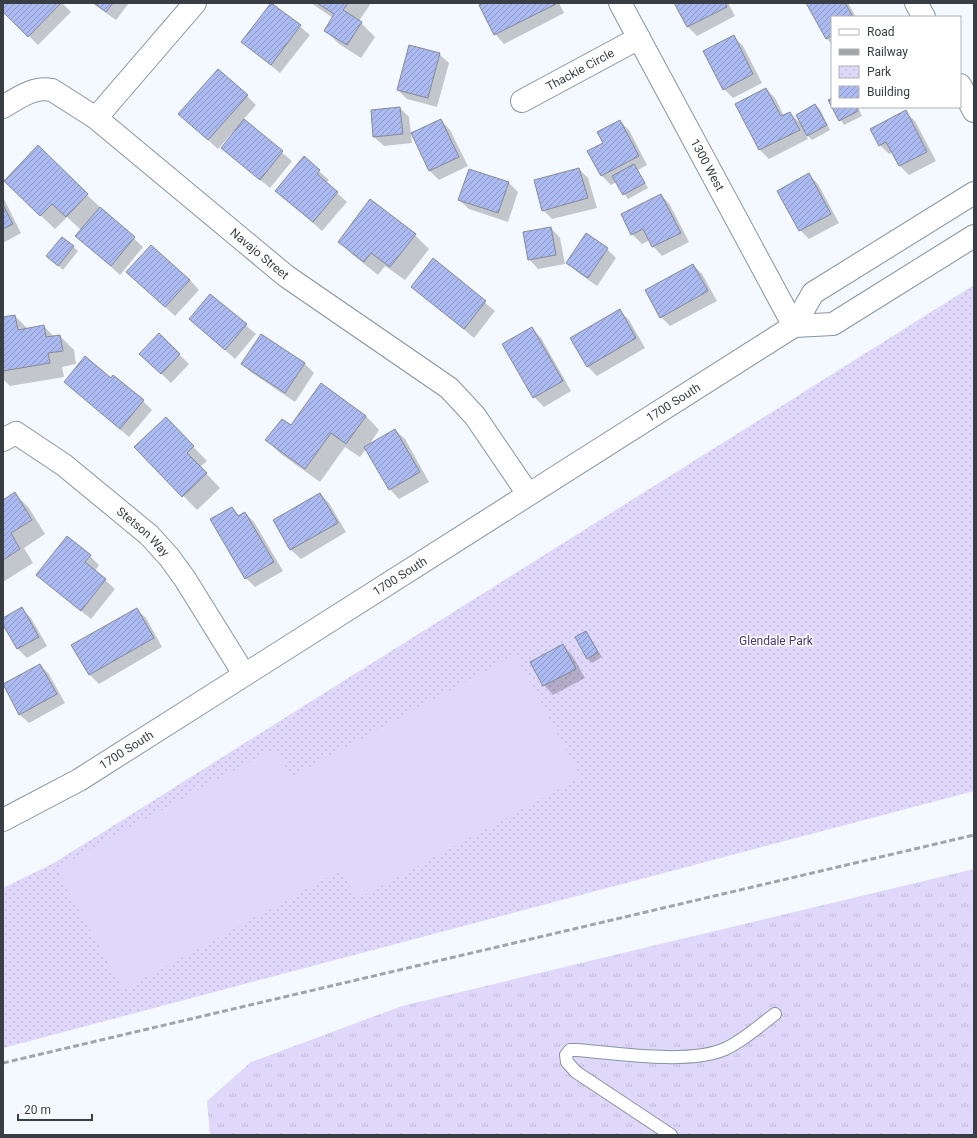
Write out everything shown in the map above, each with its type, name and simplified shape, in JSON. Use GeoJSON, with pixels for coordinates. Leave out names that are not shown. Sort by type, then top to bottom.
{"type":"FeatureCollection","features":[{"type":"Feature","properties":{"kind":"street"},"geometry":{"type":"LineString","coordinates":[[96,118],[195,3]]}},
{"type":"Feature","properties":{"kind":"street","name":"1300 West"},"geometry":{"type":"LineString","coordinates":[[620,3],[794,326]]}},
{"type":"Feature","properties":{"kind":"street"},"geometry":{"type":"LineString","coordinates":[[916,3],[923,16]]}},
{"type":"Feature","properties":{"kind":"street","name":"Thackie Circle"},"geometry":{"type":"LineString","coordinates":[[522,101],[639,38]]}},
{"type":"Feature","properties":{"kind":"street"},"geometry":{"type":"LineString","coordinates":[[961,87],[974,112]]}},
{"type":"Feature","properties":{"kind":"street","name":"Navajo Street"},"geometry":{"type":"LineString","coordinates":[[3,106],[27,94],[44,88],[52,90],[96,118],[286,276],[449,388],[476,416],[528,494]]}},
{"type":"Feature","properties":{"kind":"street","name":"1700 South"},"geometry":{"type":"LineString","coordinates":[[3,820],[79,780],[794,326],[813,293],[974,193]]}},
{"type":"Feature","properties":{"kind":"street","name":"1700 South"},"geometry":{"type":"LineString","coordinates":[[794,326],[833,324],[974,236]]}},
{"type":"Feature","properties":{"kind":"street","name":"Stetson Way"},"geometry":{"type":"LineString","coordinates":[[3,440],[16,433],[64,465],[149,535],[169,557],[185,579],[244,674]]}},
{"type":"Feature","properties":{"kind":"lane"},"geometry":{"type":"LineString","coordinates":[[671,1135],[576,1072],[567,1062],[566,1055],[570,1050],[657,1057],[701,1054],[724,1049],[741,1040],[775,1014]]}},
{"type":"Feature","properties":{"kind":"green space","name":"Glendale Park"},"geometry":{"type":"Polygon","coordinates":[[[974,285],[974,791],[3,1048],[3,888],[54,863],[974,285]]]}},
{"type":"Feature","properties":{"kind":"green space"},"geometry":{"type":"Polygon","coordinates":[[[515,655],[581,777],[357,899],[341,870],[123,990],[56,868],[275,748],[291,777],[515,655]]]}},
{"type":"Feature","properties":{"kind":"green space"},"geometry":{"type":"Polygon","coordinates":[[[974,869],[974,1135],[210,1135],[207,1101],[251,1062],[402,1006],[974,869]]]}},
{"type":"Feature","properties":{"kind":"building"},"geometry":{"type":"Polygon","coordinates":[[[3,3],[61,3],[28,37],[3,12],[3,3]]]}},
{"type":"Feature","properties":{"kind":"building"},"geometry":{"type":"Polygon","coordinates":[[[94,3],[113,3],[106,12],[94,3]]]}},
{"type":"Feature","properties":{"kind":"building"},"geometry":{"type":"Polygon","coordinates":[[[271,3],[301,25],[271,65],[241,42],[271,3]]]}},
{"type":"Feature","properties":{"kind":"building"},"geometry":{"type":"Polygon","coordinates":[[[317,3],[348,3],[343,10],[362,22],[347,45],[324,31],[334,14],[317,3]]]}},
{"type":"Feature","properties":{"kind":"building"},"geometry":{"type":"Polygon","coordinates":[[[483,3],[556,4],[494,35],[479,5],[483,3]]]}},
{"type":"Feature","properties":{"kind":"building"},"geometry":{"type":"Polygon","coordinates":[[[674,3],[725,3],[727,7],[687,27],[674,3]]]}},
{"type":"Feature","properties":{"kind":"building"},"geometry":{"type":"Polygon","coordinates":[[[806,3],[845,3],[852,16],[831,16],[831,36],[826,39],[806,3]]]}},
{"type":"Feature","properties":{"kind":"building"},"geometry":{"type":"Polygon","coordinates":[[[734,35],[753,74],[723,90],[703,51],[734,35]]]}},
{"type":"Feature","properties":{"kind":"building"},"geometry":{"type":"Polygon","coordinates":[[[409,45],[440,53],[428,98],[397,90],[409,45]]]}},
{"type":"Feature","properties":{"kind":"building"},"geometry":{"type":"Polygon","coordinates":[[[218,69],[248,95],[208,140],[178,114],[218,69]]]}},
{"type":"Feature","properties":{"kind":"building"},"geometry":{"type":"Polygon","coordinates":[[[766,88],[781,116],[790,112],[800,130],[759,150],[735,104],[766,88]]]}},
{"type":"Feature","properties":{"kind":"building"},"geometry":{"type":"Polygon","coordinates":[[[831,98],[831,106],[828,100],[831,98]]]}},
{"type":"Feature","properties":{"kind":"building"},"geometry":{"type":"Polygon","coordinates":[[[815,104],[827,125],[807,136],[796,115],[815,104]]]}},
{"type":"Feature","properties":{"kind":"building"},"geometry":{"type":"Polygon","coordinates":[[[400,107],[403,134],[373,137],[371,110],[400,107]]]}},
{"type":"Feature","properties":{"kind":"building"},"geometry":{"type":"Polygon","coordinates":[[[832,108],[856,108],[858,111],[839,121],[832,108]]]}},
{"type":"Feature","properties":{"kind":"building"},"geometry":{"type":"Polygon","coordinates":[[[906,110],[927,152],[899,166],[886,142],[879,146],[870,129],[906,110]]]}},
{"type":"Feature","properties":{"kind":"building"},"geometry":{"type":"Polygon","coordinates":[[[244,119],[283,151],[260,180],[221,148],[244,119]]]}},
{"type":"Feature","properties":{"kind":"building"},"geometry":{"type":"Polygon","coordinates":[[[441,119],[459,157],[429,171],[411,133],[441,119]]]}},
{"type":"Feature","properties":{"kind":"building"},"geometry":{"type":"Polygon","coordinates":[[[620,120],[639,156],[601,176],[587,151],[603,143],[597,132],[620,120]]]}},
{"type":"Feature","properties":{"kind":"building"},"geometry":{"type":"Polygon","coordinates":[[[38,145],[88,194],[66,217],[52,204],[40,216],[4,181],[38,145]]]}},
{"type":"Feature","properties":{"kind":"building"},"geometry":{"type":"Polygon","coordinates":[[[304,156],[320,170],[317,174],[338,192],[313,222],[275,191],[304,156]]]}},
{"type":"Feature","properties":{"kind":"building"},"geometry":{"type":"Polygon","coordinates":[[[634,164],[645,183],[623,195],[612,176],[634,164]]]}},
{"type":"Feature","properties":{"kind":"building"},"geometry":{"type":"Polygon","coordinates":[[[579,168],[588,198],[542,211],[534,180],[579,168]]]}},
{"type":"Feature","properties":{"kind":"building"},"geometry":{"type":"Polygon","coordinates":[[[469,169],[509,182],[498,213],[458,200],[469,169]]]}},
{"type":"Feature","properties":{"kind":"building"},"geometry":{"type":"Polygon","coordinates":[[[809,173],[831,214],[799,231],[777,191],[809,173]]]}},
{"type":"Feature","properties":{"kind":"building"},"geometry":{"type":"Polygon","coordinates":[[[661,194],[681,233],[652,247],[643,229],[631,235],[621,214],[661,194]]]}},
{"type":"Feature","properties":{"kind":"building"},"geometry":{"type":"Polygon","coordinates":[[[370,199],[416,234],[390,267],[371,253],[364,262],[338,242],[370,199]]]}},
{"type":"Feature","properties":{"kind":"building"},"geometry":{"type":"Polygon","coordinates":[[[3,205],[13,224],[3,229],[3,205]]]}},
{"type":"Feature","properties":{"kind":"building"},"geometry":{"type":"Polygon","coordinates":[[[100,207],[135,237],[111,266],[75,236],[100,207]]]}},
{"type":"Feature","properties":{"kind":"building"},"geometry":{"type":"Polygon","coordinates":[[[551,227],[556,255],[528,260],[523,232],[551,227]]]}},
{"type":"Feature","properties":{"kind":"building"},"geometry":{"type":"Polygon","coordinates":[[[586,233],[608,248],[588,278],[566,263],[586,233]]]}},
{"type":"Feature","properties":{"kind":"building"},"geometry":{"type":"Polygon","coordinates":[[[62,237],[74,246],[58,266],[46,256],[62,237]]]}},
{"type":"Feature","properties":{"kind":"building"},"geometry":{"type":"Polygon","coordinates":[[[151,245],[190,280],[165,307],[126,272],[151,245]]]}},
{"type":"Feature","properties":{"kind":"building"},"geometry":{"type":"Polygon","coordinates":[[[433,258],[486,301],[464,329],[411,287],[433,258]]]}},
{"type":"Feature","properties":{"kind":"building"},"geometry":{"type":"Polygon","coordinates":[[[693,264],[708,291],[660,318],[645,290],[693,264]]]}},
{"type":"Feature","properties":{"kind":"building"},"geometry":{"type":"Polygon","coordinates":[[[210,294],[247,324],[225,350],[189,319],[210,294]]]}},
{"type":"Feature","properties":{"kind":"building"},"geometry":{"type":"Polygon","coordinates":[[[620,309],[636,338],[587,367],[570,338],[620,309]]]}},
{"type":"Feature","properties":{"kind":"building"},"geometry":{"type":"Polygon","coordinates":[[[15,315],[18,330],[44,325],[46,337],[60,335],[63,351],[48,353],[50,363],[3,371],[3,317],[15,315]]]}},
{"type":"Feature","properties":{"kind":"building"},"geometry":{"type":"Polygon","coordinates":[[[532,327],[563,381],[533,398],[502,344],[532,327]]]}},
{"type":"Feature","properties":{"kind":"building"},"geometry":{"type":"Polygon","coordinates":[[[159,333],[180,354],[161,374],[139,354],[159,333]]]}},
{"type":"Feature","properties":{"kind":"building"},"geometry":{"type":"Polygon","coordinates":[[[261,334],[305,363],[285,393],[241,364],[261,334]]]}},
{"type":"Feature","properties":{"kind":"building"},"geometry":{"type":"Polygon","coordinates":[[[85,356],[111,378],[113,375],[144,400],[120,429],[64,382],[85,356]]]}},
{"type":"Feature","properties":{"kind":"building"},"geometry":{"type":"Polygon","coordinates":[[[321,383],[366,416],[346,444],[331,433],[305,469],[265,440],[282,419],[291,425],[321,383]]]}},
{"type":"Feature","properties":{"kind":"building"},"geometry":{"type":"Polygon","coordinates":[[[166,417],[194,446],[187,453],[207,473],[182,497],[134,447],[166,417]]]}},
{"type":"Feature","properties":{"kind":"building"},"geometry":{"type":"Polygon","coordinates":[[[395,429],[420,472],[389,490],[364,447],[395,429]]]}},
{"type":"Feature","properties":{"kind":"building"},"geometry":{"type":"Polygon","coordinates":[[[15,492],[32,520],[11,533],[20,549],[3,560],[3,500],[15,492]]]}},
{"type":"Feature","properties":{"kind":"building"},"geometry":{"type":"Polygon","coordinates":[[[320,493],[338,523],[290,550],[273,520],[320,493]]]}},
{"type":"Feature","properties":{"kind":"building"},"geometry":{"type":"Polygon","coordinates":[[[232,507],[238,516],[245,512],[274,562],[245,579],[210,519],[232,507]]]}},
{"type":"Feature","properties":{"kind":"building"},"geometry":{"type":"Polygon","coordinates":[[[67,536],[91,555],[85,562],[106,579],[81,611],[36,575],[67,536]]]}},
{"type":"Feature","properties":{"kind":"building"},"geometry":{"type":"Polygon","coordinates":[[[22,607],[39,637],[17,649],[3,625],[3,618],[22,607]]]}},
{"type":"Feature","properties":{"kind":"building"},"geometry":{"type":"Polygon","coordinates":[[[137,608],[154,638],[89,675],[71,645],[137,608]]]}},
{"type":"Feature","properties":{"kind":"building"},"geometry":{"type":"Polygon","coordinates":[[[586,631],[598,652],[587,659],[575,637],[586,631]]]}},
{"type":"Feature","properties":{"kind":"building"},"geometry":{"type":"Polygon","coordinates":[[[563,644],[576,669],[543,686],[530,662],[563,644]]]}},
{"type":"Feature","properties":{"kind":"building"},"geometry":{"type":"Polygon","coordinates":[[[40,664],[57,694],[19,715],[3,684],[40,664]]]}},
{"type":"Feature","properties":{"kind":"railway"},"geometry":{"type":"LineString","coordinates":[[3,1063],[974,835]]}}]}
